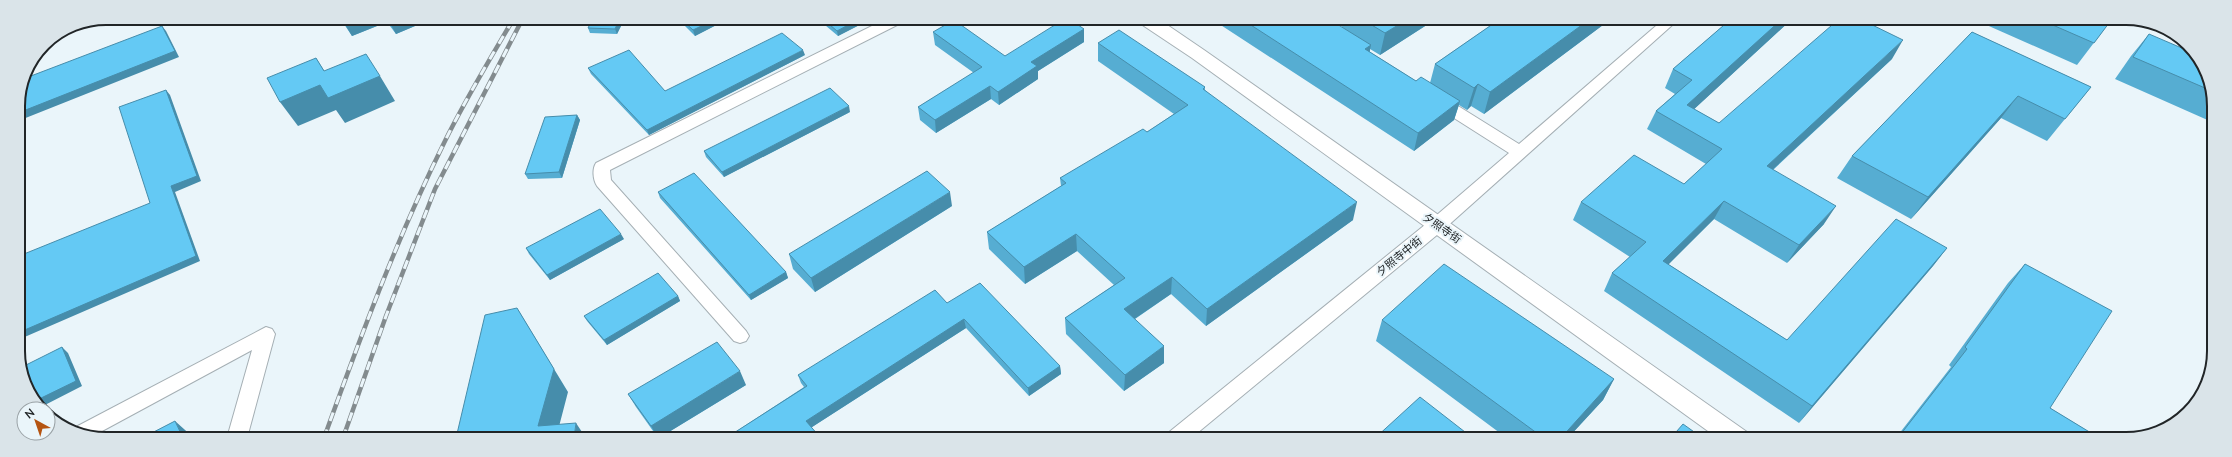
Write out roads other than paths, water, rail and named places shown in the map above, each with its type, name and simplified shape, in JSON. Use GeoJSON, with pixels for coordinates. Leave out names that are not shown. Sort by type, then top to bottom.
{"type":"FeatureCollection","features":[{"type":"Feature","properties":{"kind":"street"},"geometry":{"type":"LineString","coordinates":[[740,336],[603,182],[602,167],[886,25]]}},
{"type":"Feature","properties":{"kind":"street","name":"夕照寺街"},"geometry":{"type":"LineString","coordinates":[[1154,25],[1198,54],[1728,432]]}},
{"type":"Feature","properties":{"kind":"street","name":"夕照寺中街"},"geometry":{"type":"LineString","coordinates":[[1182,432],[1437,225],[1665,25]]}},
{"type":"Feature","properties":{"kind":"street"},"geometry":{"type":"LineString","coordinates":[[1426,94],[1520,152]]}},
{"type":"Feature","properties":{"kind":"street"},"geometry":{"type":"LineString","coordinates":[[87,429],[266,334],[239,432]]}},
{"type":"Feature","properties":{"kind":"railway"},"geometry":{"type":"LineString","coordinates":[[326,432],[351,363],[410,215],[460,111],[510,25]]}},
{"type":"Feature","properties":{"kind":"railway"},"geometry":{"type":"LineString","coordinates":[[345,432],[386,316],[435,189],[519,25]]}}]}
